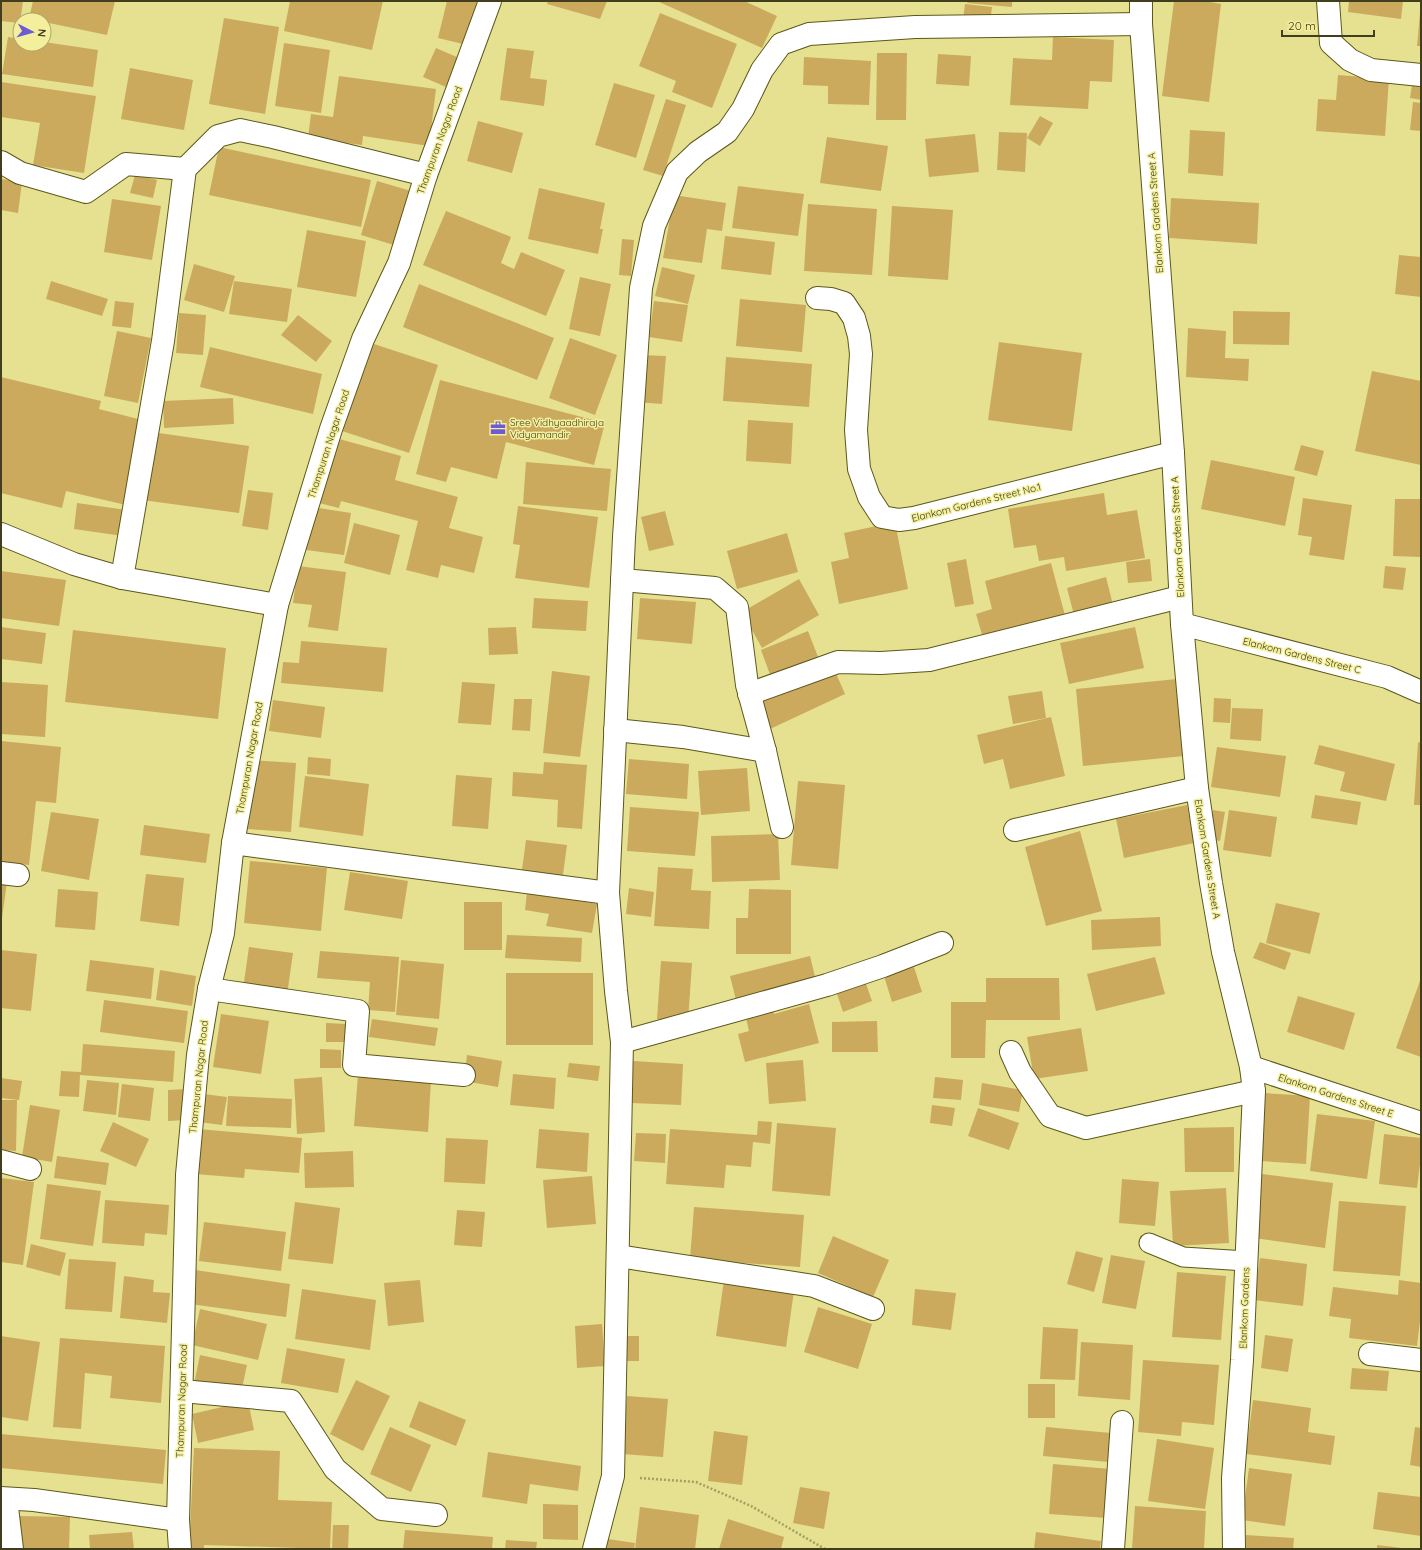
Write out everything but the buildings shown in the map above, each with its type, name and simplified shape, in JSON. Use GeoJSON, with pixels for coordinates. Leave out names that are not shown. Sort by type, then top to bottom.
{"type":"FeatureCollection","features":[{"type":"Feature","properties":{"kind":"street","name":"Thampuran Nagar Road"},"geometry":{"type":"LineString","coordinates":[[180,1549],[178,1520],[187,1175],[198,1055],[209,989],[223,933],[233,843],[277,605],[331,429],[363,339],[398,263],[426,175],[490,1]]}},
{"type":"Feature","properties":{"kind":"street","name":"Elankom Gardens Street A"},"geometry":{"type":"LineString","coordinates":[[1141,1],[1141,24],[1173,453],[1180,597],[1197,788],[1223,952],[1251,1067]]}},
{"type":"Feature","properties":{"kind":"street"},"geometry":{"type":"LineString","coordinates":[[1328,1],[1331,43],[1350,60],[1371,70],[1421,75]]}},
{"type":"Feature","properties":{"kind":"street"},"geometry":{"type":"LineString","coordinates":[[594,1549],[613,1476],[622,1042],[608,894],[615,730],[622,580],[641,288],[654,226],[676,172],[698,152],[727,132],[743,109],[762,70],[781,44],[809,34],[915,27],[1141,24]]}},
{"type":"Feature","properties":{"kind":"street"},"geometry":{"type":"LineString","coordinates":[[122,578],[163,341],[185,169],[218,136],[240,130],[426,175]]}},
{"type":"Feature","properties":{"kind":"street"},"geometry":{"type":"LineString","coordinates":[[1,162],[20,173],[86,192],[126,164],[185,169]]}},
{"type":"Feature","properties":{"kind":"street","name":"Elankom Gardens Street No.1"},"geometry":{"type":"LineString","coordinates":[[817,298],[831,298],[844,304],[854,318],[859,336],[861,354],[856,430],[859,469],[868,497],[882,517],[899,520],[914,518],[1173,453]]}},
{"type":"Feature","properties":{"kind":"street"},"geometry":{"type":"LineString","coordinates":[[1,534],[74,564],[122,578],[277,605]]}},
{"type":"Feature","properties":{"kind":"street"},"geometry":{"type":"LineString","coordinates":[[622,580],[715,588],[738,607],[747,685],[765,751],[782,827]]}},
{"type":"Feature","properties":{"kind":"street"},"geometry":{"type":"LineString","coordinates":[[749,694],[838,662],[929,660],[1180,597]]}},
{"type":"Feature","properties":{"kind":"street","name":"Elankom Gardens Street C"},"geometry":{"type":"LineString","coordinates":[[1182,624],[1387,677],[1421,692]]}},
{"type":"Feature","properties":{"kind":"street"},"geometry":{"type":"LineString","coordinates":[[615,730],[683,737],[765,751]]}},
{"type":"Feature","properties":{"kind":"street"},"geometry":{"type":"LineString","coordinates":[[1015,830],[1197,788]]}},
{"type":"Feature","properties":{"kind":"street"},"geometry":{"type":"LineString","coordinates":[[233,843],[608,894]]}},
{"type":"Feature","properties":{"kind":"street"},"geometry":{"type":"LineString","coordinates":[[622,1042],[827,985],[883,966],[942,943]]}},
{"type":"Feature","properties":{"kind":"street"},"geometry":{"type":"LineString","coordinates":[[209,989],[358,1012],[354,1065],[464,1075]]}},
{"type":"Feature","properties":{"kind":"street"},"geometry":{"type":"LineString","coordinates":[[1011,1052],[1020,1072],[1050,1116],[1086,1128],[1254,1091]]}},
{"type":"Feature","properties":{"kind":"street","name":"Elankom Gardens"},"geometry":{"type":"LineString","coordinates":[[1234,1549],[1233,1478],[1242,1360],[1254,1091],[1251,1067]]}},
{"type":"Feature","properties":{"kind":"street","name":"Elankom Gardens Street E"},"geometry":{"type":"LineString","coordinates":[[1251,1067],[1421,1122]]}},
{"type":"Feature","properties":{"kind":"street"},"geometry":{"type":"LineString","coordinates":[[1,1162],[30,1169]]}},
{"type":"Feature","properties":{"kind":"street"},"geometry":{"type":"LineString","coordinates":[[618,1256],[814,1286],[874,1309]]}},
{"type":"Feature","properties":{"kind":"street"},"geometry":{"type":"LineString","coordinates":[[1370,1354],[1421,1360]]}},
{"type":"Feature","properties":{"kind":"street"},"geometry":{"type":"LineString","coordinates":[[182,1391],[291,1401],[335,1469],[382,1509],[436,1515]]}},
{"type":"Feature","properties":{"kind":"street"},"geometry":{"type":"LineString","coordinates":[[1113,1549],[1122,1422]]}},
{"type":"Feature","properties":{"kind":"street"},"geometry":{"type":"LineString","coordinates":[[12,1549],[3,1498],[34,1500],[178,1520]]}},
{"type":"Feature","properties":{"kind":"lane"},"geometry":{"type":"LineString","coordinates":[[1149,1244],[1183,1257],[1246,1261]]}},
{"type":"Feature","properties":{"kind":"path"},"geometry":{"type":"LineString","coordinates":[[613,1476],[696,1482],[751,1506],[825,1549]]}},
{"type":"Feature","properties":{"kind":"place","name":"Sree Vidhyaadhiraja Vidyamandir"},"geometry":{"type":"Point","coordinates":[498,428]}}]}
